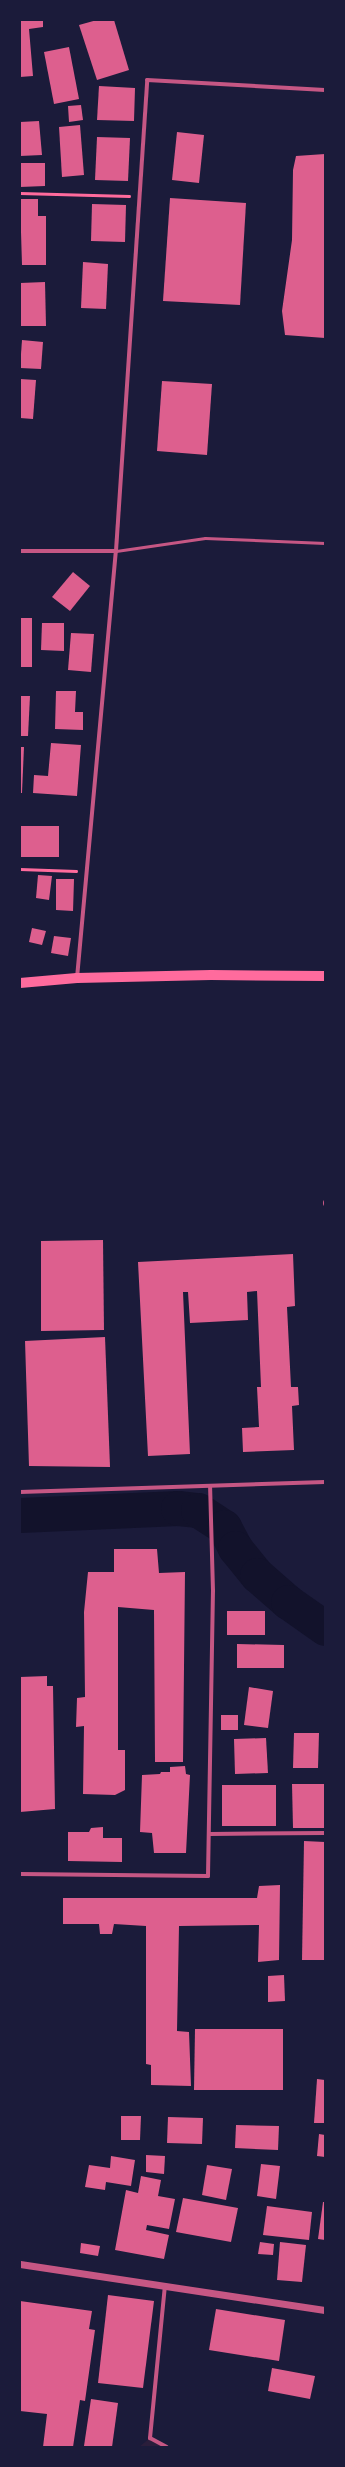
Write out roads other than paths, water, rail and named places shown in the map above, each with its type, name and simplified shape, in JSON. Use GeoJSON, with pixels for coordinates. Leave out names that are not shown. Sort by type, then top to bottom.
{"type":"FeatureCollection","features":[{"type":"Feature","properties":{"kind":"main road"},"geometry":{"type":"LineString","coordinates":[[20,983],[77,978],[211,975],[325,976]]}},
{"type":"Feature","properties":{"kind":"street"},"geometry":{"type":"LineString","coordinates":[[77,978],[116,551],[147,80],[325,90]]}},
{"type":"Feature","properties":{"kind":"street"},"geometry":{"type":"LineString","coordinates":[[20,551],[116,551]]}},
{"type":"Feature","properties":{"kind":"street"},"geometry":{"type":"LineString","coordinates":[[20,1492],[325,1482]]}},
{"type":"Feature","properties":{"kind":"street"},"geometry":{"type":"LineString","coordinates":[[20,1874],[208,1876],[210,1834],[212,1541],[210,1486]]}},
{"type":"Feature","properties":{"kind":"street"},"geometry":{"type":"LineString","coordinates":[[210,1834],[325,1833]]}},
{"type":"Feature","properties":{"kind":"street"},"geometry":{"type":"LineString","coordinates":[[20,2264],[325,2310]]}},
{"type":"Feature","properties":{"kind":"street"},"geometry":{"type":"LineString","coordinates":[[166,2285],[150,2438],[166,2447]]}},
{"type":"Feature","properties":{"kind":"lane"},"geometry":{"type":"LineString","coordinates":[[116,551],[205,538],[325,543]]}},
{"type":"Feature","properties":{"kind":"waterway"},"geometry":{"type":"LineString","coordinates":[[20,1515],[178,1508],[198,1510],[224,1527],[235,1548],[257,1575],[288,1602],[325,1628]]}}]}
